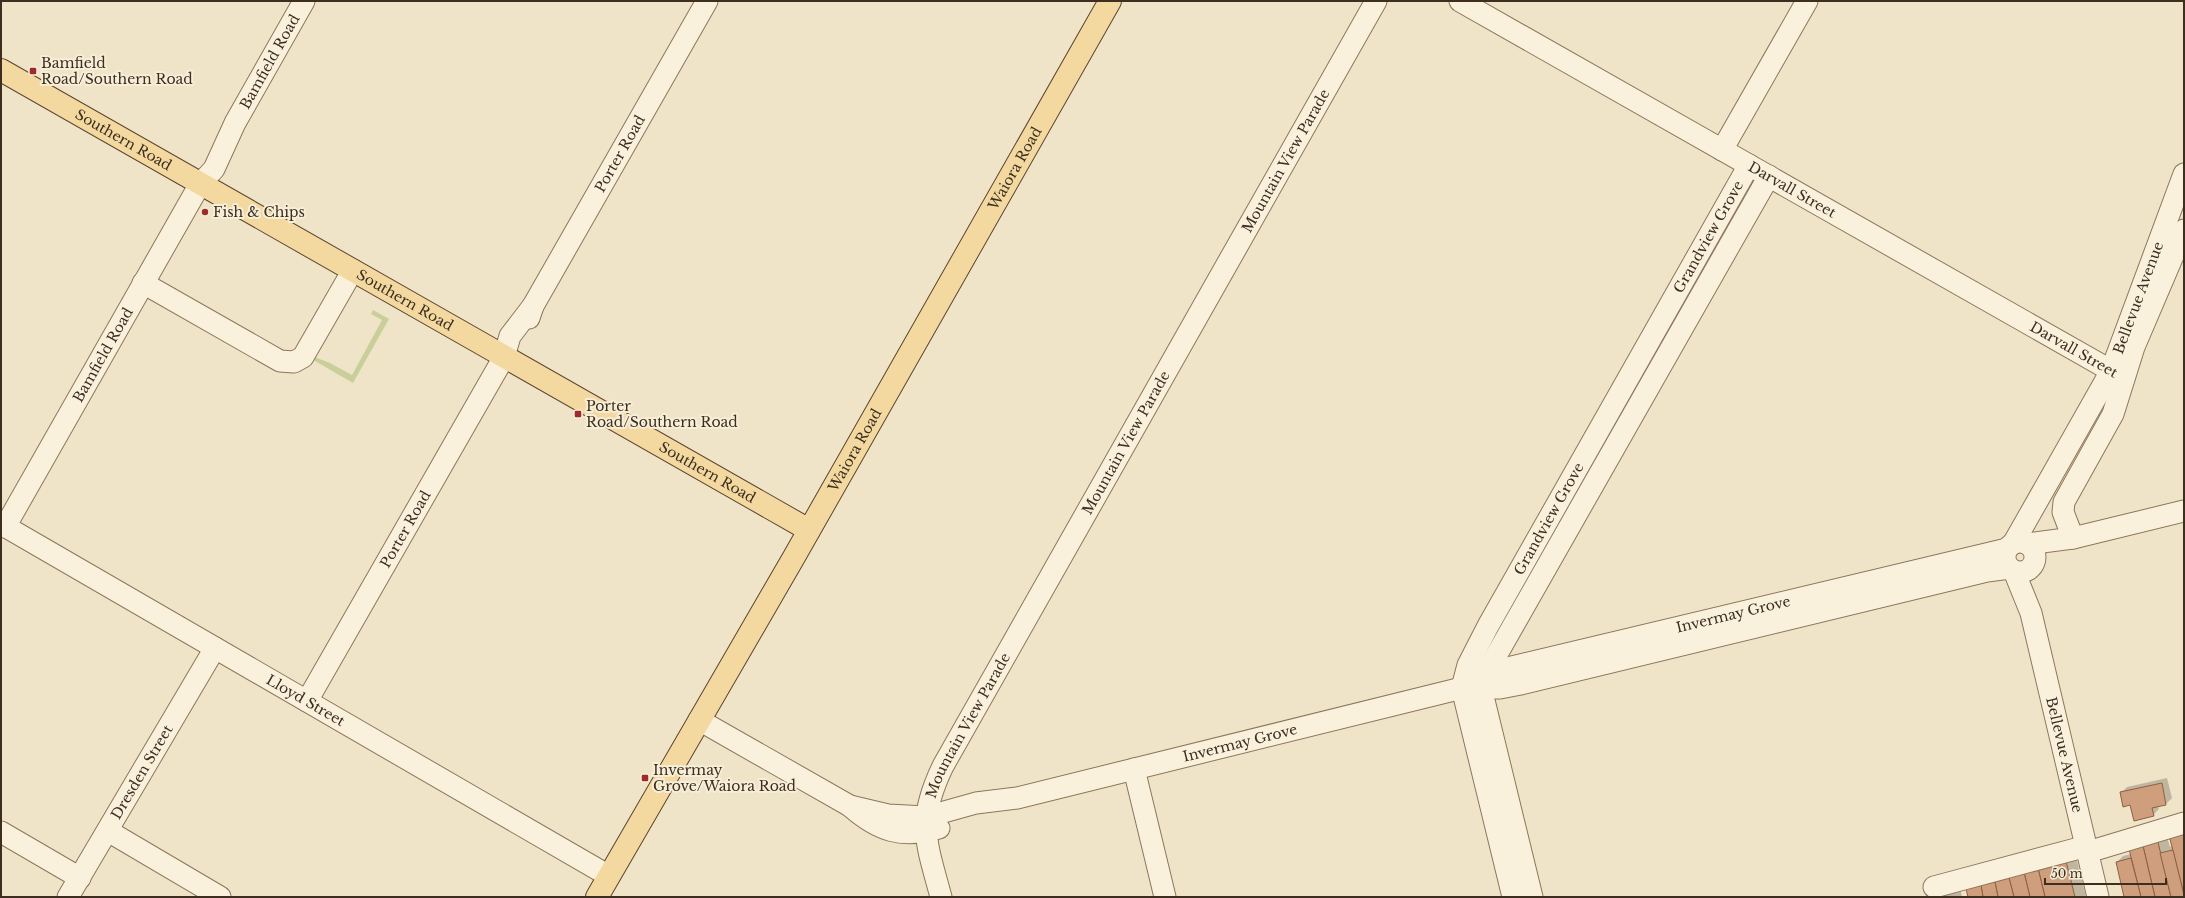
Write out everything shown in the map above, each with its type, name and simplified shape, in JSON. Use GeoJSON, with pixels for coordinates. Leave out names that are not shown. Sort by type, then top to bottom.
{"type":"FeatureCollection","features":[{"type":"Feature","properties":{"kind":"main road","name":"Waiora Road"},"geometry":{"type":"LineString","coordinates":[[597,897],[810,530],[1110,1]]}},
{"type":"Feature","properties":{"kind":"main road","name":"Southern Road"},"geometry":{"type":"LineString","coordinates":[[1,70],[810,530]]}},
{"type":"Feature","properties":{"kind":"street","name":"Bamfield Road"},"geometry":{"type":"LineString","coordinates":[[3,526],[200,184],[214,169],[234,123],[304,1]]}},
{"type":"Feature","properties":{"kind":"street","name":"Porter Road"},"geometry":{"type":"LineString","coordinates":[[307,701],[504,357],[519,341],[533,306],[707,1]]}},
{"type":"Feature","properties":{"kind":"street","name":"Mountain View Parade"},"geometry":{"type":"LineString","coordinates":[[942,897],[928,853],[926,824],[936,781],[943,766],[1376,1]]}},
{"type":"Feature","properties":{"kind":"street","name":"Darvall Street"},"geometry":{"type":"LineString","coordinates":[[1460,1],[2118,375]]}},
{"type":"Feature","properties":{"kind":"street"},"geometry":{"type":"LineString","coordinates":[[1722,150],[1807,1]]}},
{"type":"Feature","properties":{"kind":"street","name":"Grandview Grove"},"geometry":{"type":"LineString","coordinates":[[1532,897],[1476,685],[1468,665],[1488,626],[1750,165]]}},
{"type":"Feature","properties":{"kind":"street","name":"Bellevue Avenue"},"geometry":{"type":"LineString","coordinates":[[2073,538],[2063,512],[2064,502],[2113,414],[2118,375],[2184,174]]}},
{"type":"Feature","properties":{"kind":"street","name":"Grandview Grove"},"geometry":{"type":"LineString","coordinates":[[1513,897],[1476,685],[1769,176]]}},
{"type":"Feature","properties":{"kind":"street","name":"Bellevue Avenue"},"geometry":{"type":"LineString","coordinates":[[2098,897],[2088,849],[2031,613],[2020,558],[2134,348],[2184,230]]}},
{"type":"Feature","properties":{"kind":"street"},"geometry":{"type":"LineString","coordinates":[[143,283],[280,361],[294,362],[303,357],[353,270]]}},
{"type":"Feature","properties":{"kind":"street","name":"Invermay Grove"},"geometry":{"type":"LineString","coordinates":[[699,720],[850,806],[866,821],[880,828],[916,834],[926,824],[976,803],[1017,798],[1476,685],[1495,671],[2020,558],[2073,538],[2184,511]]}},
{"type":"Feature","properties":{"kind":"street","name":"Lloyd Street"},"geometry":{"type":"LineString","coordinates":[[3,526],[609,876]]}},
{"type":"Feature","properties":{"kind":"street","name":"Dresden Street"},"geometry":{"type":"LineString","coordinates":[[68,897],[216,648]]}},
{"type":"Feature","properties":{"kind":"street"},"geometry":{"type":"LineString","coordinates":[[1134,769],[1165,897]]}},
{"type":"Feature","properties":{"kind":"street"},"geometry":{"type":"LineString","coordinates":[[1934,887],[2088,849],[2184,823]]}},
{"type":"Feature","properties":{"kind":"street"},"geometry":{"type":"LineString","coordinates":[[108,831],[220,897]]}},
{"type":"Feature","properties":{"kind":"street"},"geometry":{"type":"LineString","coordinates":[[1,832],[80,878]]}},
{"type":"Feature","properties":{"kind":"green space"},"geometry":{"type":"Polygon","coordinates":[[[373,310],[389,319],[353,383],[308,357],[309,355],[330,363],[352,375],[382,320],[371,314],[373,310]]]}},
{"type":"Feature","properties":{"kind":"building"},"geometry":{"type":"Polygon","coordinates":[[[2162,783],[2166,805],[2152,808],[2154,816],[2134,821],[2130,805],[2123,807],[2120,792],[2162,783]]]}},
{"type":"Feature","properties":{"kind":"building"},"geometry":{"type":"Polygon","coordinates":[[[2184,829],[2184,895],[2168,831],[2184,829]]]}},
{"type":"Feature","properties":{"kind":"building"},"geometry":{"type":"Polygon","coordinates":[[[2158,842],[2171,897],[2155,897],[2143,846],[2158,842]]]}},
{"type":"Feature","properties":{"kind":"building"},"geometry":{"type":"Polygon","coordinates":[[[2143,846],[2155,897],[2141,897],[2129,849],[2143,846]]]}},
{"type":"Feature","properties":{"kind":"building"},"geometry":{"type":"Polygon","coordinates":[[[2173,850],[2184,897],[2171,897],[2160,853],[2173,850]]]}},
{"type":"Feature","properties":{"kind":"building"},"geometry":{"type":"Polygon","coordinates":[[[2065,857],[2075,897],[2045,897],[2037,864],[2065,857]]]}},
{"type":"Feature","properties":{"kind":"building"},"geometry":{"type":"Polygon","coordinates":[[[2131,858],[2141,897],[2124,897],[2116,862],[2131,858]]]}},
{"type":"Feature","properties":{"kind":"building"},"geometry":{"type":"Polygon","coordinates":[[[2037,864],[2045,897],[2030,897],[2023,868],[2037,864]]]}},
{"type":"Feature","properties":{"kind":"building"},"geometry":{"type":"Polygon","coordinates":[[[2023,868],[2030,897],[2014,897],[2009,878],[2023,868]]]}},
{"type":"Feature","properties":{"kind":"building"},"geometry":{"type":"Polygon","coordinates":[[[2009,878],[2014,897],[1998,897],[1995,882],[2009,878]]]}},
{"type":"Feature","properties":{"kind":"building"},"geometry":{"type":"Polygon","coordinates":[[[1995,882],[1998,897],[1983,897],[1981,885],[1995,882]]]}},
{"type":"Feature","properties":{"kind":"building"},"geometry":{"type":"Polygon","coordinates":[[[1981,885],[1983,897],[1968,897],[1966,889],[1981,885]]]}},
{"type":"Feature","properties":{"kind":"place","name":"Bamfield Road/Southern Road"},"geometry":{"type":"Point","coordinates":[33,71]}},
{"type":"Feature","properties":{"kind":"place","name":"Fish & Chips"},"geometry":{"type":"Point","coordinates":[205,212]}},
{"type":"Feature","properties":{"kind":"place","name":"Porter Road/Southern Road"},"geometry":{"type":"Point","coordinates":[578,414]}},
{"type":"Feature","properties":{"kind":"place","name":"Invermay Grove/Waiora Road"},"geometry":{"type":"Point","coordinates":[645,778]}}]}
